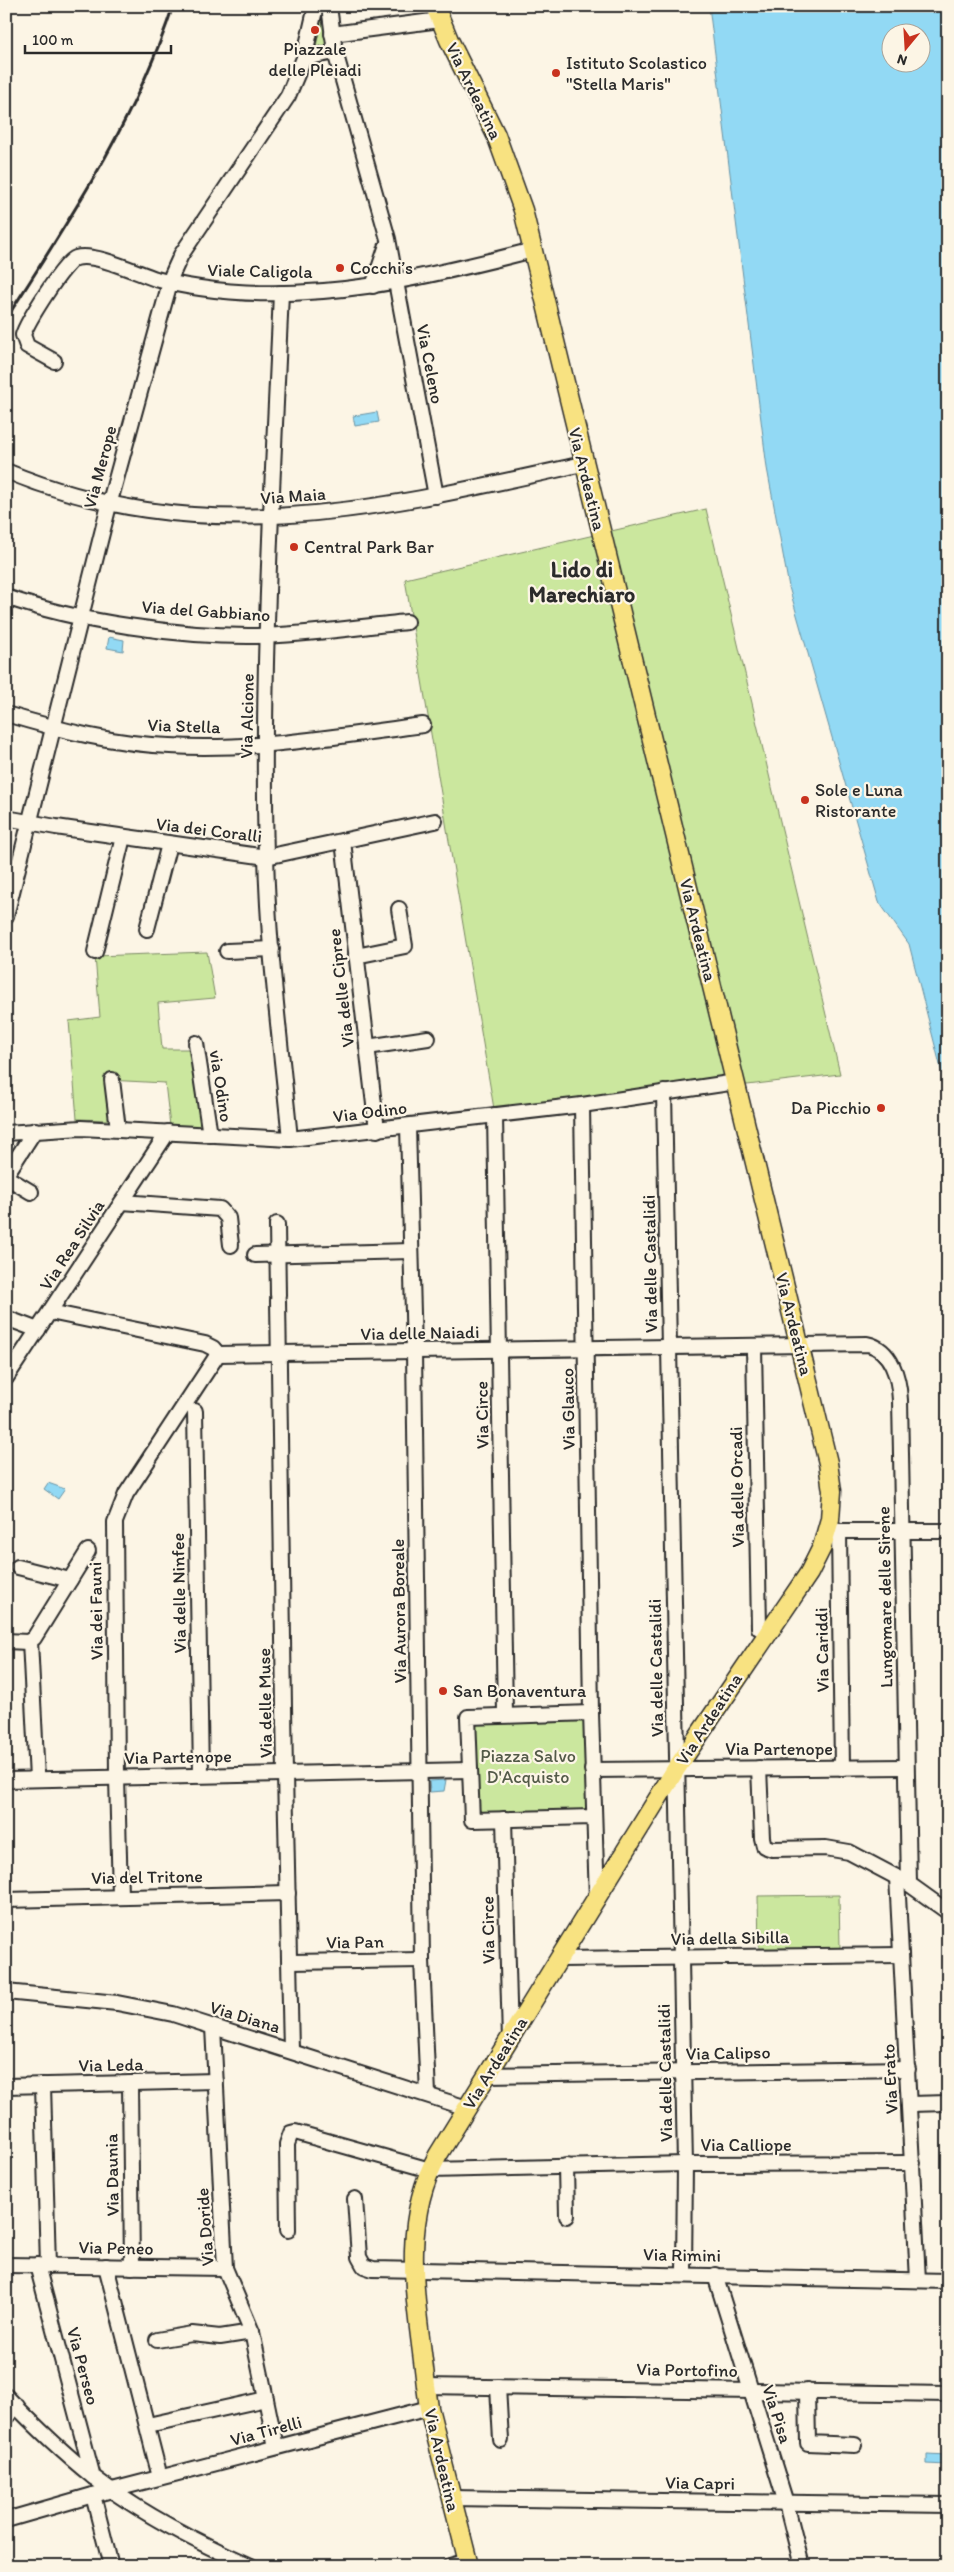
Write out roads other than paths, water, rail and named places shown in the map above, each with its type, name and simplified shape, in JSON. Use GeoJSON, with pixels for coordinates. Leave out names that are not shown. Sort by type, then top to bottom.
{"type":"FeatureCollection","features":[{"type":"Feature","properties":{"kind":"main road","name":"Via Ardeatina"},"geometry":{"type":"LineString","coordinates":[[437,13],[500,142],[514,180],[533,250],[583,464],[736,1082],[830,1472],[834,1528],[799,1588],[676,1769],[430,2170],[417,2219],[414,2270],[429,2408],[468,2564]]}},
{"type":"Feature","properties":{"kind":"street"},"geometry":{"type":"LineString","coordinates":[[316,6],[304,58],[335,52],[329,6]]}},
{"type":"Feature","properties":{"kind":"street"},"geometry":{"type":"LineString","coordinates":[[332,34],[437,13]]}},
{"type":"Feature","properties":{"kind":"street","name":"Via Celeno"},"geometry":{"type":"LineString","coordinates":[[335,52],[388,239],[436,496]]}},
{"type":"Feature","properties":{"kind":"street","name":"Via Merope"},"geometry":{"type":"LineString","coordinates":[[6,916],[109,505],[170,282],[181,255],[288,96],[304,58]]}},
{"type":"Feature","properties":{"kind":"street"},"geometry":{"type":"LineString","coordinates":[[373,286],[388,239]]}},
{"type":"Feature","properties":{"kind":"street","name":"Viale Caligola"},"geometry":{"type":"LineString","coordinates":[[54,361],[26,346],[23,335],[66,266],[77,257],[94,258],[170,282],[222,291],[281,292],[395,283],[533,250]]}},
{"type":"Feature","properties":{"kind":"street","name":"Via Alcione"},"geometry":{"type":"LineString","coordinates":[[281,292],[267,635],[265,745],[266,857],[272,949],[290,1139]]}},
{"type":"Feature","properties":{"kind":"street","name":"Via Maia"},"geometry":{"type":"LineString","coordinates":[[6,472],[55,490],[109,505],[176,514],[271,517],[348,511],[436,496],[583,464]]}},
{"type":"Feature","properties":{"kind":"street","name":"Via del Gabbiano"},"geometry":{"type":"LineString","coordinates":[[6,597],[82,617],[200,633],[267,635],[407,622]]}},
{"type":"Feature","properties":{"kind":"street","name":"Via Stella"},"geometry":{"type":"LineString","coordinates":[[6,714],[54,728],[163,746],[265,745],[423,725]]}},
{"type":"Feature","properties":{"kind":"street","name":"Via dei Coralli"},"geometry":{"type":"LineString","coordinates":[[6,818],[169,844],[266,857],[435,821]]}},
{"type":"Feature","properties":{"kind":"street"},"geometry":{"type":"LineString","coordinates":[[95,952],[123,837]]}},
{"type":"Feature","properties":{"kind":"street","name":"Via delle Cipree"},"geometry":{"type":"LineString","coordinates":[[343,841],[377,1130]]}},
{"type":"Feature","properties":{"kind":"street"},"geometry":{"type":"LineString","coordinates":[[147,929],[169,844]]}},
{"type":"Feature","properties":{"kind":"street"},"geometry":{"type":"LineString","coordinates":[[356,956],[404,946],[399,909]]}},
{"type":"Feature","properties":{"kind":"street"},"geometry":{"type":"LineString","coordinates":[[227,951],[272,949]]}},
{"type":"Feature","properties":{"kind":"street"},"geometry":{"type":"LineString","coordinates":[[367,1047],[428,1038]]}},
{"type":"Feature","properties":{"kind":"street","name":"via Odino"},"geometry":{"type":"LineString","coordinates":[[196,1042],[210,1135]]}},
{"type":"Feature","properties":{"kind":"street"},"geometry":{"type":"LineString","coordinates":[[112,1080],[118,1129]]}},
{"type":"Feature","properties":{"kind":"street","name":"Via Odino"},"geometry":{"type":"LineString","coordinates":[[6,1133],[61,1127],[290,1139],[582,1105],[736,1082]]}},
{"type":"Feature","properties":{"kind":"street","name":"Via delle Castalidi"},"geometry":{"type":"LineString","coordinates":[[664,1092],[685,2164],[684,2274]]}},
{"type":"Feature","properties":{"kind":"street","name":"Via Glauco"},"geometry":{"type":"LineString","coordinates":[[582,1105],[591,1713]]}},
{"type":"Feature","properties":{"kind":"street","name":"Via Circe"},"geometry":{"type":"LineString","coordinates":[[495,1115],[505,1714]]}},
{"type":"Feature","properties":{"kind":"street","name":"Via Aurora Boreale"},"geometry":{"type":"LineString","coordinates":[[408,1126],[414,1351],[422,1960],[428,2094]]}},
{"type":"Feature","properties":{"kind":"street"},"geometry":{"type":"LineString","coordinates":[[31,1192],[6,1176],[35,1130]]}},
{"type":"Feature","properties":{"kind":"street","name":"Via Rea Silvia"},"geometry":{"type":"LineString","coordinates":[[6,1378],[168,1132]]}},
{"type":"Feature","properties":{"kind":"street"},"geometry":{"type":"LineString","coordinates":[[122,1202],[222,1210],[229,1220],[230,1245]]}},
{"type":"Feature","properties":{"kind":"street","name":"Via delle Muse"},"geometry":{"type":"LineString","coordinates":[[277,1224],[291,2050]]}},
{"type":"Feature","properties":{"kind":"street"},"geometry":{"type":"LineString","coordinates":[[255,1256],[411,1252]]}},
{"type":"Feature","properties":{"kind":"street","name":"Via delle Naiadi"},"geometry":{"type":"LineString","coordinates":[[50,1312],[205,1344],[218,1354],[279,1355],[799,1345]]}},
{"type":"Feature","properties":{"kind":"street"},"geometry":{"type":"LineString","coordinates":[[6,1318],[38,1330]]}},
{"type":"Feature","properties":{"kind":"street","name":"Lungomare delle Sirene"},"geometry":{"type":"LineString","coordinates":[[799,1345],[870,1344],[881,1350],[889,1360],[900,1393],[904,1532],[906,1767],[903,1881]]}},
{"type":"Feature","properties":{"kind":"street","name":"Via delle Orcadi"},"geometry":{"type":"LineString","coordinates":[[754,1346],[759,1628]]}},
{"type":"Feature","properties":{"kind":"street","name":"Via dei Fauni"},"geometry":{"type":"LineString","coordinates":[[120,1896],[114,1531],[117,1516],[126,1494],[218,1354]]}},
{"type":"Feature","properties":{"kind":"street","name":"Via delle Ninfee"},"geometry":{"type":"LineString","coordinates":[[195,1410],[201,1775]]}},
{"type":"Feature","properties":{"kind":"street"},"geometry":{"type":"LineString","coordinates":[[834,1528],[904,1532],[948,1531]]}},
{"type":"Feature","properties":{"kind":"street","name":"Via Cariddi"},"geometry":{"type":"LineString","coordinates":[[834,1528],[842,1768]]}},
{"type":"Feature","properties":{"kind":"street"},"geometry":{"type":"LineString","coordinates":[[6,1641],[30,1641],[36,1635],[88,1551]]}},
{"type":"Feature","properties":{"kind":"street"},"geometry":{"type":"LineString","coordinates":[[18,1567],[70,1580]]}},
{"type":"Feature","properties":{"kind":"street"},"geometry":{"type":"LineString","coordinates":[[30,1641],[37,1779]]}},
{"type":"Feature","properties":{"kind":"street"},"geometry":{"type":"LineString","coordinates":[[593,1817],[472,1820],[468,1717],[505,1714],[591,1713],[597,1900]]}},
{"type":"Feature","properties":{"kind":"street","name":"Via Partenope"},"geometry":{"type":"LineString","coordinates":[[592,1770],[906,1767]]}},
{"type":"Feature","properties":{"kind":"street"},"geometry":{"type":"LineString","coordinates":[[759,1768],[764,1846],[774,1849],[826,1848],[862,1857],[903,1881],[948,1912]]}},
{"type":"Feature","properties":{"kind":"street","name":"Via Partenope"},"geometry":{"type":"LineString","coordinates":[[6,1780],[470,1770]]}},
{"type":"Feature","properties":{"kind":"street","name":"Via Circe"},"geometry":{"type":"LineString","coordinates":[[504,1819],[510,2040]]}},
{"type":"Feature","properties":{"kind":"street","name":"Via Erato"},"geometry":{"type":"LineString","coordinates":[[903,1881],[901,1955],[918,2280]]}},
{"type":"Feature","properties":{"kind":"street","name":"Via del Tritone"},"geometry":{"type":"LineString","coordinates":[[6,1900],[288,1893]]}},
{"type":"Feature","properties":{"kind":"street","name":"Via della Sibilla"},"geometry":{"type":"LineString","coordinates":[[560,1959],[901,1955]]}},
{"type":"Feature","properties":{"kind":"street","name":"Via Pan"},"geometry":{"type":"LineString","coordinates":[[290,1962],[422,1960]]}},
{"type":"Feature","properties":{"kind":"street","name":"Via Diana"},"geometry":{"type":"LineString","coordinates":[[6,1992],[131,2005],[173,2014],[291,2050],[467,2108]]}},
{"type":"Feature","properties":{"kind":"street","name":"Via Doride"},"geometry":{"type":"LineString","coordinates":[[212,2027],[225,2268],[252,2332],[276,2447]]}},
{"type":"Feature","properties":{"kind":"street","name":"Via Calipso"},"geometry":{"type":"LineString","coordinates":[[488,2076],[908,2070]]}},
{"type":"Feature","properties":{"kind":"street","name":"Via Leda"},"geometry":{"type":"LineString","coordinates":[[6,2086],[216,2081]]}},
{"type":"Feature","properties":{"kind":"street","name":"Via Daunia"},"geometry":{"type":"LineString","coordinates":[[130,2083],[132,2267]]}},
{"type":"Feature","properties":{"kind":"street","name":"Via Perseo"},"geometry":{"type":"LineString","coordinates":[[43,2085],[42,2265],[93,2477]]}},
{"type":"Feature","properties":{"kind":"street"},"geometry":{"type":"LineString","coordinates":[[910,2104],[948,2103]]}},
{"type":"Feature","properties":{"kind":"street","name":"Via Calliope"},"geometry":{"type":"LineString","coordinates":[[288,2230],[287,2144],[293,2132],[302,2132],[430,2170],[685,2164],[913,2163]]}},
{"type":"Feature","properties":{"kind":"street"},"geometry":{"type":"LineString","coordinates":[[566,2166],[567,2216]]}},
{"type":"Feature","properties":{"kind":"street","name":"Via Rimini"},"geometry":{"type":"LineString","coordinates":[[355,2199],[358,2254],[362,2262],[373,2269],[948,2281]]}},
{"type":"Feature","properties":{"kind":"street","name":"Via Peneo"},"geometry":{"type":"LineString","coordinates":[[6,2265],[225,2268]]}},
{"type":"Feature","properties":{"kind":"street"},"geometry":{"type":"LineString","coordinates":[[106,2266],[160,2477]]}},
{"type":"Feature","properties":{"kind":"street","name":"Via Pisa"},"geometry":{"type":"LineString","coordinates":[[715,2275],[786,2503],[802,2566]]}},
{"type":"Feature","properties":{"kind":"street"},"geometry":{"type":"LineString","coordinates":[[157,2340],[187,2335],[220,2337],[252,2332]]}},
{"type":"Feature","properties":{"kind":"street","name":"Via Portofino"},"geometry":{"type":"LineString","coordinates":[[426,2386],[948,2394]]}},
{"type":"Feature","properties":{"kind":"street"},"geometry":{"type":"LineString","coordinates":[[498,2387],[501,2440]]}},
{"type":"Feature","properties":{"kind":"street"},"geometry":{"type":"LineString","coordinates":[[807,2391],[808,2443],[855,2445]]}},
{"type":"Feature","properties":{"kind":"street"},"geometry":{"type":"LineString","coordinates":[[6,2396],[93,2477],[177,2530],[252,2566]]}},
{"type":"Feature","properties":{"kind":"street"},"geometry":{"type":"LineString","coordinates":[[148,2425],[266,2399]]}},
{"type":"Feature","properties":{"kind":"street"},"geometry":{"type":"LineString","coordinates":[[6,2417],[17,2406]]}},
{"type":"Feature","properties":{"kind":"street","name":"Via Tirelli"},"geometry":{"type":"LineString","coordinates":[[6,2520],[160,2477],[429,2408]]}},
{"type":"Feature","properties":{"kind":"street"},"geometry":{"type":"LineString","coordinates":[[93,2495],[111,2566]]}},
{"type":"Feature","properties":{"kind":"street","name":"Via Capri"},"geometry":{"type":"LineString","coordinates":[[451,2498],[948,2505]]}},
{"type":"Feature","properties":{"kind":"street"},"geometry":{"type":"LineString","coordinates":[[450,2566],[468,2564]]}},
{"type":"Feature","properties":{"kind":"water"},"geometry":{"type":"Polygon","coordinates":[[[709,6],[948,6],[948,1096],[909,944],[879,902],[789,587],[767,468],[709,6]]]}},
{"type":"Feature","properties":{"kind":"water"},"geometry":{"type":"Polygon","coordinates":[[[377,412],[379,422],[355,426],[353,416],[377,412]]]}},
{"type":"Feature","properties":{"kind":"water"},"geometry":{"type":"Polygon","coordinates":[[[109,637],[124,640],[123,651],[107,648],[109,637]]]}},
{"type":"Feature","properties":{"kind":"water"},"geometry":{"type":"Polygon","coordinates":[[[48,1483],[65,1489],[58,1499],[44,1489],[48,1483]]]}},
{"type":"Feature","properties":{"kind":"water"},"geometry":{"type":"Polygon","coordinates":[[[446,1780],[444,1791],[430,1792],[429,1781],[446,1780]]]}},
{"type":"Feature","properties":{"kind":"water"},"geometry":{"type":"Polygon","coordinates":[[[927,2454],[947,2455],[946,2465],[927,2464],[927,2454]]]}},
{"type":"Feature","properties":{"kind":"railway"},"geometry":{"type":"LineString","coordinates":[[6,319],[54,243],[121,129],[158,48],[173,6]]}},
{"type":"Feature","properties":{"kind":"place","name":"Piazzale delle Pleiadi"},"geometry":{"type":"Point","coordinates":[315,30]}},
{"type":"Feature","properties":{"kind":"place","name":"Istituto Scolastico \"Stella Maris\""},"geometry":{"type":"Point","coordinates":[556,73]}},
{"type":"Feature","properties":{"kind":"place","name":"Cocchi’s"},"geometry":{"type":"Point","coordinates":[340,268]}},
{"type":"Feature","properties":{"kind":"place","name":"Central Park Bar"},"geometry":{"type":"Point","coordinates":[294,547]}},
{"type":"Feature","properties":{"kind":"place","name":"Sole e Luna Ristorante"},"geometry":{"type":"Point","coordinates":[805,800]}},
{"type":"Feature","properties":{"kind":"place","name":"Da Picchio"},"geometry":{"type":"Point","coordinates":[881,1108]}},
{"type":"Feature","properties":{"kind":"place","name":"San Bonaventura"},"geometry":{"type":"Point","coordinates":[443,1691]}},
{"type":"Feature","properties":{"kind":"district","name":"Lido di Marechiaro"},"geometry":{"type":"Point","coordinates":[582,582]}},
{"type":"Feature","properties":{"kind":"park label","name":"Piazza Salvo D'Acquisto"},"geometry":{"type":"Point","coordinates":[528,1766]}}]}
